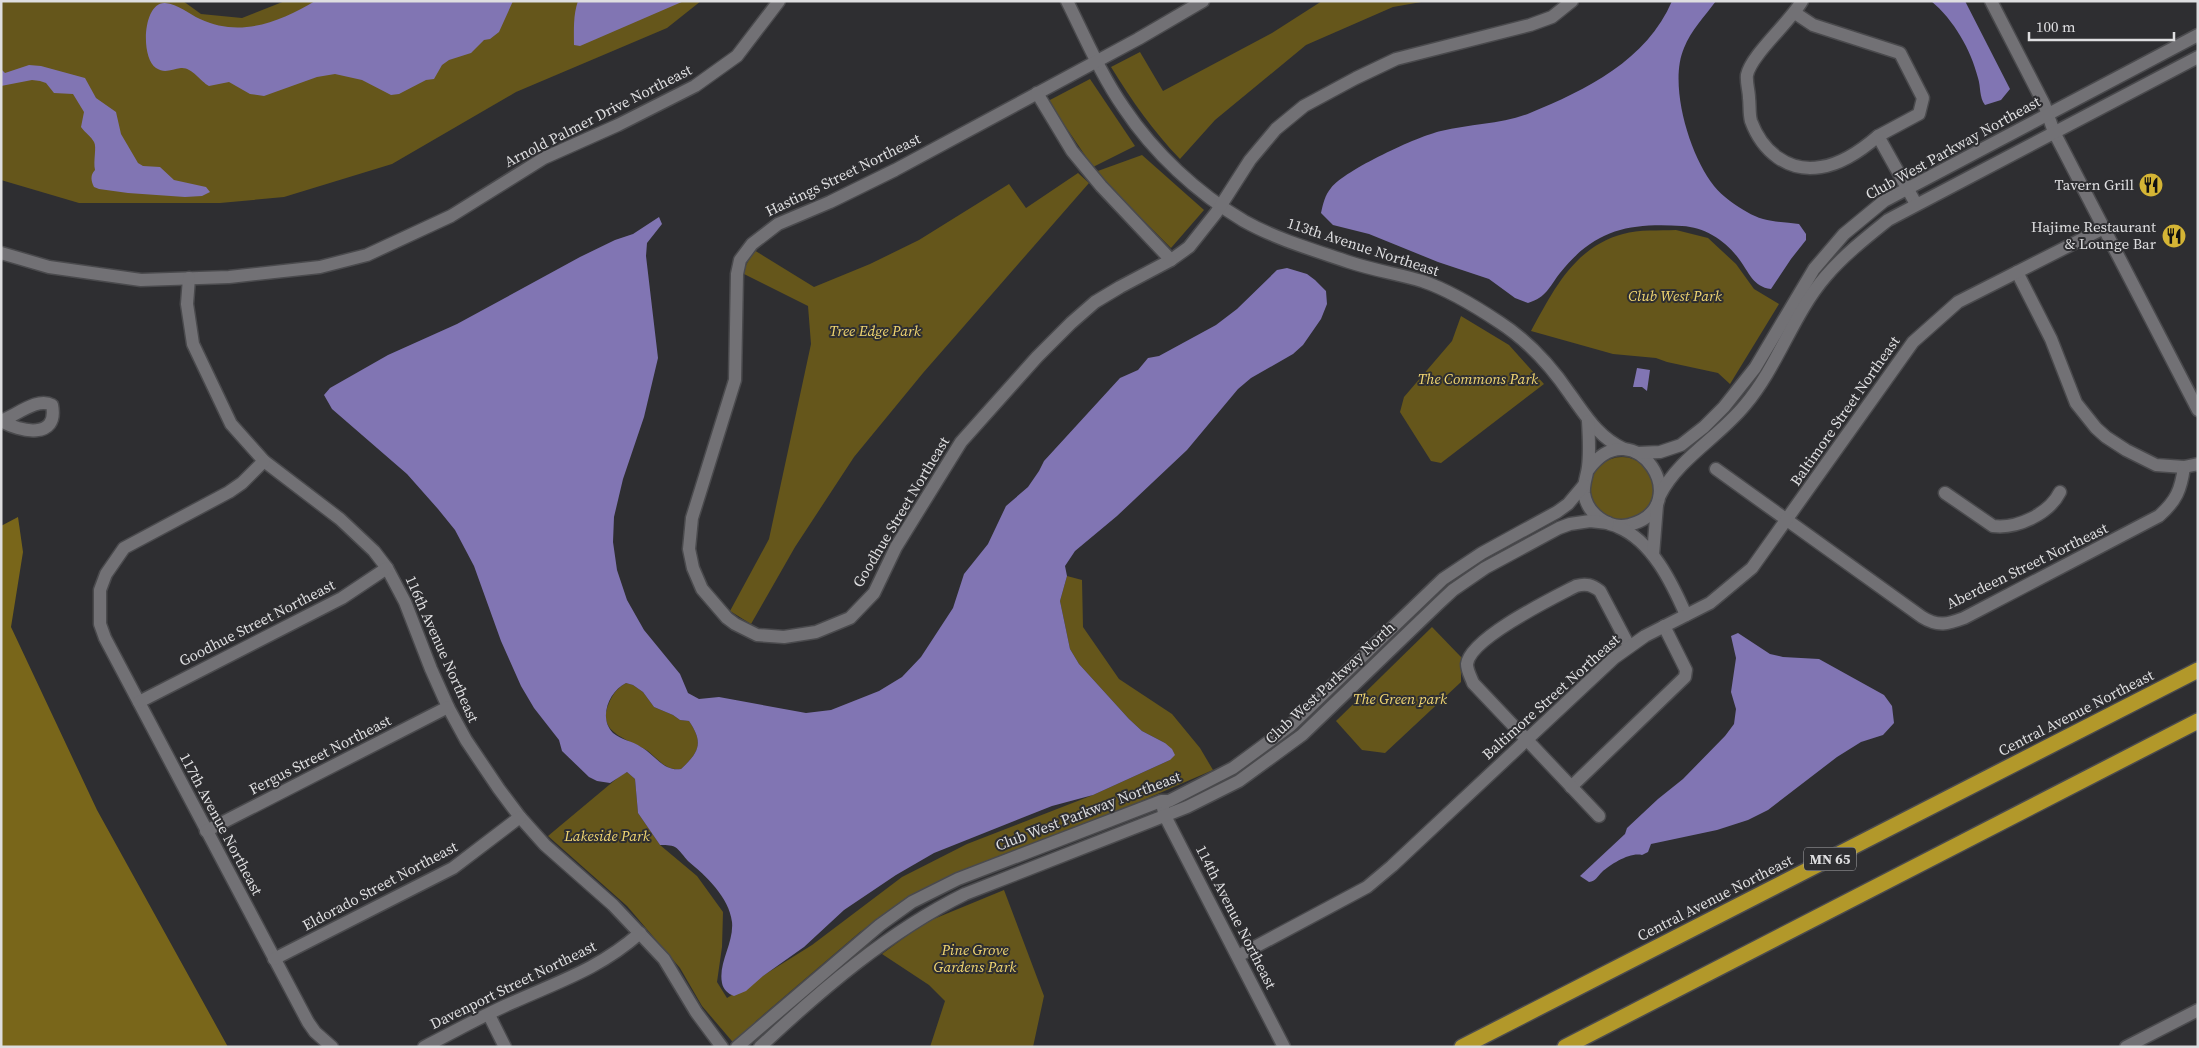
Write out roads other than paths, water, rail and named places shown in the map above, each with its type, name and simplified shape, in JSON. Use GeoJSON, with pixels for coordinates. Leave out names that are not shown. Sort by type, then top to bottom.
{"type":"FeatureCollection","features":[{"type":"Feature","properties":{"kind":"highway","name":"Central Avenue Northeast"},"geometry":{"type":"LineString","coordinates":[[1462,1047],[2198,670]]}},
{"type":"Feature","properties":{"kind":"highway"},"geometry":{"type":"LineString","coordinates":[[1565,1047],[2198,721]]}},
{"type":"Feature","properties":{"kind":"street","name":"Arnold Palmer Drive Northeast"},"geometry":{"type":"LineString","coordinates":[[1,253],[49,267],[141,280],[229,277],[320,267],[367,255],[418,233],[451,216],[544,158],[618,125],[695,86],[737,56],[779,1]]}},
{"type":"Feature","properties":{"kind":"street","name":"113th Avenue Northeast"},"geometry":{"type":"LineString","coordinates":[[1067,1],[1096,61],[1123,107],[1150,142],[1195,186],[1245,222],[1352,263],[1424,282],[1460,298],[1500,322],[1519,336],[1538,354],[1570,394],[1588,421],[1612,444],[1624,449]]}},
{"type":"Feature","properties":{"kind":"street","name":"Hastings Street Northeast"},"geometry":{"type":"LineString","coordinates":[[735,624],[726,618],[702,589],[692,568],[689,550],[692,518],[735,380],[737,274],[740,260],[752,244],[778,224],[830,202],[896,170],[1203,1]]}},
{"type":"Feature","properties":{"kind":"street","name":"Goodhue Street Northeast"},"geometry":{"type":"LineString","coordinates":[[735,624],[757,635],[784,637],[816,632],[850,618],[874,594],[896,547],[962,442],[1037,357],[1071,323],[1096,302],[1120,286],[1171,260],[1189,247],[1221,206],[1250,160],[1276,129],[1304,106],[1396,59],[1530,26],[1552,17],[1572,1]]}},
{"type":"Feature","properties":{"kind":"street"},"geometry":{"type":"LineString","coordinates":[[1795,13],[1813,25],[1900,53],[1923,98],[1919,114],[1878,136],[1867,146],[1837,162],[1821,167],[1802,166],[1781,161],[1770,153],[1760,139],[1751,119],[1747,75],[1752,62],[1795,13],[1802,1]]}},
{"type":"Feature","properties":{"kind":"street"},"geometry":{"type":"LineString","coordinates":[[1991,1],[2048,114],[2054,132],[2198,410]]}},
{"type":"Feature","properties":{"kind":"street","name":"Club West Parkway Northeast"},"geometry":{"type":"LineString","coordinates":[[1638,453],[1660,452],[1681,445],[1715,417],[1755,368],[1802,288],[1829,251],[1866,214],[1884,201],[1908,188],[2198,35]]}},
{"type":"Feature","properties":{"kind":"street","name":"Club West Parkway Northeast"},"geometry":{"type":"LineString","coordinates":[[1658,499],[1671,475],[1725,428],[1757,390],[1813,294],[1826,276],[1855,247],[1888,220],[1916,204],[2198,56]]}},
{"type":"Feature","properties":{"kind":"street"},"geometry":{"type":"LineString","coordinates":[[2139,65],[2148,82]]}},
{"type":"Feature","properties":{"kind":"street"},"geometry":{"type":"LineString","coordinates":[[1037,93],[1072,151],[1101,186],[1171,260]]}},
{"type":"Feature","properties":{"kind":"street"},"geometry":{"type":"LineString","coordinates":[[1878,136],[1916,204]]}},
{"type":"Feature","properties":{"kind":"street","name":"Baltimore Street Northeast"},"geometry":{"type":"LineString","coordinates":[[1238,956],[1367,887],[1392,866],[1614,658],[1629,646],[1710,602],[1752,568],[1913,342],[1958,302],[2104,228]]}},
{"type":"Feature","properties":{"kind":"street"},"geometry":{"type":"LineString","coordinates":[[2017,272],[2050,339],[2067,385],[2085,416],[2106,437],[2156,465],[2184,467],[2198,464]]}},
{"type":"Feature","properties":{"kind":"street","name":"116th Avenue Northeast"},"geometry":{"type":"LineString","coordinates":[[189,278],[187,304],[193,344],[231,424],[264,461],[340,520],[374,552],[387,568],[405,602],[448,707],[481,763],[520,817],[545,844],[613,905],[664,959],[696,1012],[722,1047]]}},
{"type":"Feature","properties":{"kind":"street","name":"113th Avenue Northeast"},"geometry":{"type":"LineString","coordinates":[[1588,421],[1590,444],[1588,470]]}},
{"type":"Feature","properties":{"kind":"street"},"geometry":{"type":"LineString","coordinates":[[1653,555],[1660,485],[1656,470],[1647,458],[1638,453],[1624,449],[1613,450],[1603,454],[1588,470],[1584,485],[1584,495],[1593,512],[1611,524],[1632,534],[1653,555],[1686,615]]}},
{"type":"Feature","properties":{"kind":"street","name":"117th Avenue Northeast"},"geometry":{"type":"LineString","coordinates":[[264,461],[242,483],[229,492],[124,548],[106,574],[100,590],[100,624],[105,638],[206,831],[311,1027],[332,1047]]}},
{"type":"Feature","properties":{"kind":"street","name":"Aberdeen Street Northeast"},"geometry":{"type":"LineString","coordinates":[[1716,469],[1922,617],[1940,625],[1964,618],[2150,522],[2176,499],[2184,467]]}},
{"type":"Feature","properties":{"kind":"street","name":"Club West Parkway Northeast"},"geometry":{"type":"LineString","coordinates":[[737,1047],[880,925],[912,902],[958,879],[1161,801],[1169,801],[1216,778],[1255,753],[1290,726],[1443,579],[1482,553],[1557,512],[1568,504],[1584,485]]}},
{"type":"Feature","properties":{"kind":"street"},"geometry":{"type":"LineString","coordinates":[[1945,493],[1989,524],[2002,528],[2018,524],[2048,507],[2055,501],[2060,492]]}},
{"type":"Feature","properties":{"kind":"street"},"geometry":{"type":"LineString","coordinates":[[1611,524],[1626,526],[1639,522],[1650,514],[1658,499]]}},
{"type":"Feature","properties":{"kind":"street","name":"Club West Parkway North"},"geometry":{"type":"LineString","coordinates":[[760,1047],[787,1022],[886,941],[940,906],[965,894],[1165,816],[1239,781],[1302,735],[1438,604],[1477,573],[1559,528],[1590,521],[1611,524]]}},
{"type":"Feature","properties":{"kind":"street","name":"Goodhue Street Northeast"},"geometry":{"type":"LineString","coordinates":[[139,702],[342,598],[387,568]]}},
{"type":"Feature","properties":{"kind":"street"},"geometry":{"type":"LineString","coordinates":[[1599,816],[1474,683],[1469,673],[1468,664],[1477,647],[1527,610],[1576,586],[1585,584],[1593,586],[1600,591],[1629,646]]}},
{"type":"Feature","properties":{"kind":"street"},"geometry":{"type":"LineString","coordinates":[[1572,787],[1685,677],[1686,670],[1664,626]]}},
{"type":"Feature","properties":{"kind":"street","name":"Fergus Street Northeast"},"geometry":{"type":"LineString","coordinates":[[206,831],[448,707]]}},
{"type":"Feature","properties":{"kind":"street","name":"114th Avenue Northeast"},"geometry":{"type":"LineString","coordinates":[[1161,801],[1165,816],[1284,1047]]}},
{"type":"Feature","properties":{"kind":"street","name":"Eldorado Street Northeast"},"geometry":{"type":"LineString","coordinates":[[274,959],[453,868],[520,817]]}},
{"type":"Feature","properties":{"kind":"street","name":"Davenport Street Northeast"},"geometry":{"type":"LineString","coordinates":[[424,1047],[515,1001],[571,978],[592,967],[640,933]]}},
{"type":"Feature","properties":{"kind":"street"},"geometry":{"type":"LineString","coordinates":[[2126,1047],[2198,1010]]}},
{"type":"Feature","properties":{"kind":"street"},"geometry":{"type":"LineString","coordinates":[[489,1015],[505,1047]]}},
{"type":"Feature","properties":{"kind":"place","name":"Tavern Grill"},"geometry":{"type":"Point","coordinates":[2151,185]}},
{"type":"Feature","properties":{"kind":"place","name":"Hajime Restaurant & Lounge Bar"},"geometry":{"type":"Point","coordinates":[2174,236]}},
{"type":"Feature","properties":{"kind":"park label","name":"Club West Park"},"geometry":{"type":"Point","coordinates":[1675,296]}},
{"type":"Feature","properties":{"kind":"park label","name":"Tree Edge Park"},"geometry":{"type":"Point","coordinates":[875,331]}},
{"type":"Feature","properties":{"kind":"park label","name":"The Commons Park"},"geometry":{"type":"Point","coordinates":[1478,379]}},
{"type":"Feature","properties":{"kind":"park label","name":"The Green park"},"geometry":{"type":"Point","coordinates":[1400,699]}},
{"type":"Feature","properties":{"kind":"park label","name":"Lakeside Park"},"geometry":{"type":"Point","coordinates":[607,836]}},
{"type":"Feature","properties":{"kind":"park label","name":"Pine Grove Gardens Park"},"geometry":{"type":"Point","coordinates":[975,958]}}]}
